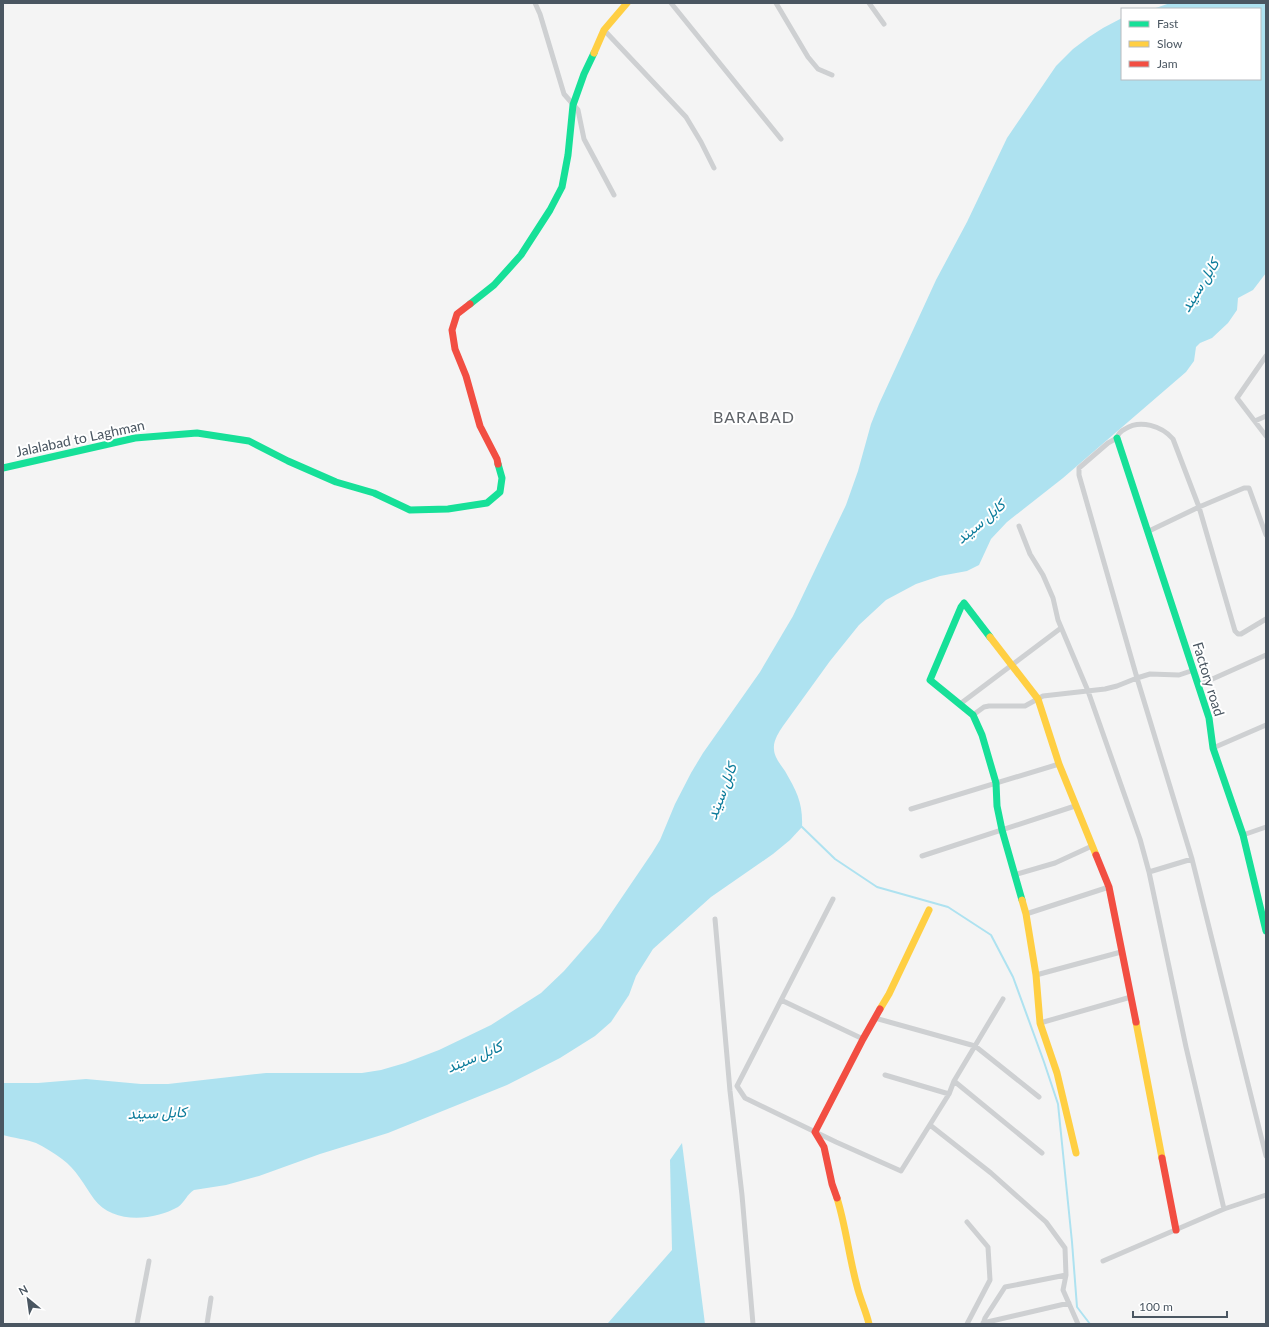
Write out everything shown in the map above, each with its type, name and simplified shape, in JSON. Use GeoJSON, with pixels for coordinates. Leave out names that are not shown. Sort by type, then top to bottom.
{"type":"FeatureCollection","features":[{"type":"Feature","properties":{"kind":"street"},"geometry":{"type":"LineString","coordinates":[[535,3],[540,14],[564,94],[578,110],[584,139],[614,195]]}},
{"type":"Feature","properties":{"kind":"street","name":"Jalalabad to Laghman"},"geometry":{"type":"LineString","coordinates":[[3,468],[135,438],[197,433],[249,441],[288,462],[336,482],[374,494],[410,510],[448,509],[487,503],[500,492],[502,478],[497,460],[480,426],[466,376],[455,350],[452,330],[457,314],[494,284],[511,267],[521,255],[550,210],[562,187],[568,155],[573,104],[584,74],[604,30],[627,3]]}},
{"type":"Feature","properties":{"kind":"street"},"geometry":{"type":"LineString","coordinates":[[671,3],[781,139]]}},
{"type":"Feature","properties":{"kind":"street"},"geometry":{"type":"LineString","coordinates":[[776,3],[808,57],[818,69],[832,75]]}},
{"type":"Feature","properties":{"kind":"street"},"geometry":{"type":"LineString","coordinates":[[869,3],[884,24]]}},
{"type":"Feature","properties":{"kind":"street"},"geometry":{"type":"LineString","coordinates":[[604,30],[686,117],[714,168]]}},
{"type":"Feature","properties":{"kind":"street"},"geometry":{"type":"LineString","coordinates":[[1266,356],[1237,398],[1266,436]]}},
{"type":"Feature","properties":{"kind":"street"},"geometry":{"type":"LineString","coordinates":[[1255,421],[1266,416]]}},
{"type":"Feature","properties":{"kind":"street"},"geometry":{"type":"LineString","coordinates":[[1266,620],[1241,634],[1238,634],[1235,631],[1199,507],[1173,439],[1170,435],[1153,425],[1136,424],[1124,429],[1118,434],[1117,438],[1108,443],[1080,468],[1079,475],[1137,678],[1192,859],[1266,1156]]}},
{"type":"Feature","properties":{"kind":"street","name":"Factory road"},"geometry":{"type":"LineString","coordinates":[[1117,438],[1149,531],[1209,718],[1213,748],[1243,836],[1266,931]]}},
{"type":"Feature","properties":{"kind":"street"},"geometry":{"type":"LineString","coordinates":[[1149,531],[1199,507],[1244,488],[1249,488],[1266,535]]}},
{"type":"Feature","properties":{"kind":"street"},"geometry":{"type":"LineString","coordinates":[[1019,526],[1030,554],[1043,575],[1053,598],[1058,620],[1088,691],[1140,839],[1149,872],[1186,1047],[1224,1209]]}},
{"type":"Feature","properties":{"kind":"street"},"geometry":{"type":"LineString","coordinates":[[1076,1153],[1057,1073],[1040,1023],[1036,975],[1026,914],[1002,830],[997,806],[996,783],[982,734],[973,715],[930,680],[964,603],[1011,666],[1038,699],[1059,764],[1109,887],[1120,952],[1132,997],[1176,1230]]}},
{"type":"Feature","properties":{"kind":"street"},"geometry":{"type":"LineString","coordinates":[[960,704],[1061,628]]}},
{"type":"Feature","properties":{"kind":"street"},"geometry":{"type":"LineString","coordinates":[[1199,685],[1266,655]]}},
{"type":"Feature","properties":{"kind":"street"},"geometry":{"type":"LineString","coordinates":[[973,715],[984,707],[1025,706],[1038,699],[1051,695],[1090,692],[1117,686],[1150,674],[1179,675],[1194,670]]}},
{"type":"Feature","properties":{"kind":"street"},"geometry":{"type":"LineString","coordinates":[[1213,748],[1266,725]]}},
{"type":"Feature","properties":{"kind":"street"},"geometry":{"type":"LineString","coordinates":[[911,809],[1059,764]]}},
{"type":"Feature","properties":{"kind":"street"},"geometry":{"type":"LineString","coordinates":[[922,856],[1075,806]]}},
{"type":"Feature","properties":{"kind":"street"},"geometry":{"type":"LineString","coordinates":[[1243,836],[1266,827]]}},
{"type":"Feature","properties":{"kind":"street"},"geometry":{"type":"LineString","coordinates":[[1014,875],[1054,863],[1092,846]]}},
{"type":"Feature","properties":{"kind":"street"},"geometry":{"type":"LineString","coordinates":[[1149,872],[1192,859]]}},
{"type":"Feature","properties":{"kind":"street"},"geometry":{"type":"LineString","coordinates":[[1026,914],[1109,887]]}},
{"type":"Feature","properties":{"kind":"street"},"geometry":{"type":"LineString","coordinates":[[833,898],[737,1086],[745,1098],[815,1132],[902,1171],[949,1094],[954,1082],[1003,999]]}},
{"type":"Feature","properties":{"kind":"street"},"geometry":{"type":"LineString","coordinates":[[815,1132],[863,1039],[889,994],[929,910]]}},
{"type":"Feature","properties":{"kind":"street"},"geometry":{"type":"LineString","coordinates":[[715,919],[753,1324]]}},
{"type":"Feature","properties":{"kind":"street"},"geometry":{"type":"LineString","coordinates":[[1036,975],[1120,952]]}},
{"type":"Feature","properties":{"kind":"street"},"geometry":{"type":"LineString","coordinates":[[1040,1023],[1132,997]]}},
{"type":"Feature","properties":{"kind":"street"},"geometry":{"type":"LineString","coordinates":[[781,1000],[863,1039]]}},
{"type":"Feature","properties":{"kind":"street"},"geometry":{"type":"LineString","coordinates":[[875,1018],[975,1046],[1039,1097]]}},
{"type":"Feature","properties":{"kind":"street"},"geometry":{"type":"LineString","coordinates":[[885,1075],[949,1094]]}},
{"type":"Feature","properties":{"kind":"street"},"geometry":{"type":"LineString","coordinates":[[954,1082],[1042,1154]]}},
{"type":"Feature","properties":{"kind":"street"},"geometry":{"type":"LineString","coordinates":[[930,1125],[991,1173],[1046,1222],[1065,1248],[1066,1275],[1063,1290],[1078,1324]]}},
{"type":"Feature","properties":{"kind":"street"},"geometry":{"type":"LineString","coordinates":[[815,1132],[824,1147],[832,1184],[841,1211],[857,1287],[869,1324]]}},
{"type":"Feature","properties":{"kind":"street"},"geometry":{"type":"LineString","coordinates":[[1103,1260],[1224,1209],[1266,1194]]}},
{"type":"Feature","properties":{"kind":"street"},"geometry":{"type":"LineString","coordinates":[[967,1222],[988,1247],[990,1280],[967,1324]]}},
{"type":"Feature","properties":{"kind":"street"},"geometry":{"type":"LineString","coordinates":[[137,1324],[149,1261]]}},
{"type":"Feature","properties":{"kind":"street"},"geometry":{"type":"LineString","coordinates":[[983,1323],[1005,1287],[1066,1275]]}},
{"type":"Feature","properties":{"kind":"street"},"geometry":{"type":"LineString","coordinates":[[207,1324],[210,1298]]}},
{"type":"Feature","properties":{"kind":"street"},"geometry":{"type":"LineString","coordinates":[[983,1323],[1069,1303]]}},
{"type":"Feature","properties":{"kind":"water","name":"کابل سيند"},"geometry":{"type":"Polygon","coordinates":[[[1170,3],[1266,3],[1266,273],[1253,290],[1238,298],[1237,310],[1228,323],[1212,338],[1200,343],[1196,347],[1194,361],[1186,372],[1063,478],[1007,522],[991,539],[979,565],[967,571],[940,576],[916,584],[886,600],[859,625],[830,661],[783,726],[774,743],[776,758],[789,778],[800,804],[802,827],[790,840],[773,854],[711,897],[653,949],[636,976],[629,995],[611,1022],[595,1036],[560,1058],[507,1085],[388,1133],[320,1154],[259,1176],[226,1185],[194,1190],[178,1207],[157,1215],[133,1218],[111,1213],[94,1199],[76,1172],[59,1157],[36,1143],[3,1135],[3,1083],[38,1083],[86,1079],[141,1084],[168,1084],[266,1073],[362,1073],[381,1070],[405,1063],[439,1050],[491,1025],[541,993],[564,971],[599,931],[652,853],[660,840],[675,804],[691,773],[703,753],[760,672],[793,616],[846,505],[858,471],[871,424],[879,404],[936,280],[967,222],[1007,138],[1056,66],[1073,49],[1089,37],[1121,19],[1121,80],[1261,80],[1261,8],[1156,8],[1170,3]]]}},
{"type":"Feature","properties":{"kind":"water"},"geometry":{"type":"Polygon","coordinates":[[[682,1143],[705,1324],[605,1324],[608,1323],[672,1250],[670,1160],[682,1143]]]}},
{"type":"Feature","properties":{"kind":"waterway"},"geometry":{"type":"LineString","coordinates":[[801,826],[835,859],[877,887],[948,907],[991,935],[1013,977],[1058,1104],[1077,1307],[1090,1324]]}},
{"type":"Feature","properties":{"kind":"traffic: fast"},"geometry":{"type":"LineString","coordinates":[[470,304],[494,285],[521,255],[550,210],[562,187],[568,155],[573,105],[584,74],[594,53]]}},
{"type":"Feature","properties":{"kind":"traffic: fast"},"geometry":{"type":"LineString","coordinates":[[3,468],[135,438],[197,433],[249,441],[288,461],[336,482],[374,493],[410,510],[448,509],[487,503],[500,492],[502,478],[498,464]]}},
{"type":"Feature","properties":{"kind":"traffic: fast"},"geometry":{"type":"LineString","coordinates":[[1117,438],[1209,718],[1213,748],[1243,835],[1266,931]]}},
{"type":"Feature","properties":{"kind":"traffic: fast"},"geometry":{"type":"LineString","coordinates":[[990,637],[964,603],[930,680],[973,715],[982,735],[996,783],[997,806],[1002,830],[1022,900]]}},
{"type":"Feature","properties":{"kind":"traffic: slow"},"geometry":{"type":"LineString","coordinates":[[594,53],[604,30],[627,3]]}},
{"type":"Feature","properties":{"kind":"traffic: slow"},"geometry":{"type":"LineString","coordinates":[[990,637],[1038,699],[1059,764],[1096,855]]}},
{"type":"Feature","properties":{"kind":"traffic: slow"},"geometry":{"type":"LineString","coordinates":[[1022,900],[1026,914],[1036,975],[1040,1023],[1057,1073],[1076,1153]]}},
{"type":"Feature","properties":{"kind":"traffic: slow"},"geometry":{"type":"LineString","coordinates":[[880,1009],[889,994],[929,910]]}},
{"type":"Feature","properties":{"kind":"traffic: slow"},"geometry":{"type":"LineString","coordinates":[[1136,1022],[1162,1158]]}},
{"type":"Feature","properties":{"kind":"traffic: slow"},"geometry":{"type":"LineString","coordinates":[[837,1198],[858,1291],[869,1324]]}},
{"type":"Feature","properties":{"kind":"traffic: jam"},"geometry":{"type":"LineString","coordinates":[[470,304],[457,314],[452,330],[455,349],[466,376],[480,426],[497,459],[498,464]]}},
{"type":"Feature","properties":{"kind":"traffic: jam"},"geometry":{"type":"LineString","coordinates":[[1096,855],[1109,887],[1136,1022]]}},
{"type":"Feature","properties":{"kind":"traffic: jam"},"geometry":{"type":"LineString","coordinates":[[837,1198],[832,1184],[824,1147],[815,1132],[880,1009]]}},
{"type":"Feature","properties":{"kind":"traffic: jam"},"geometry":{"type":"LineString","coordinates":[[1162,1158],[1176,1230]]}},
{"type":"Feature","properties":{"kind":"district","name":"BARABAD"},"geometry":{"type":"Point","coordinates":[754,416]}}]}
